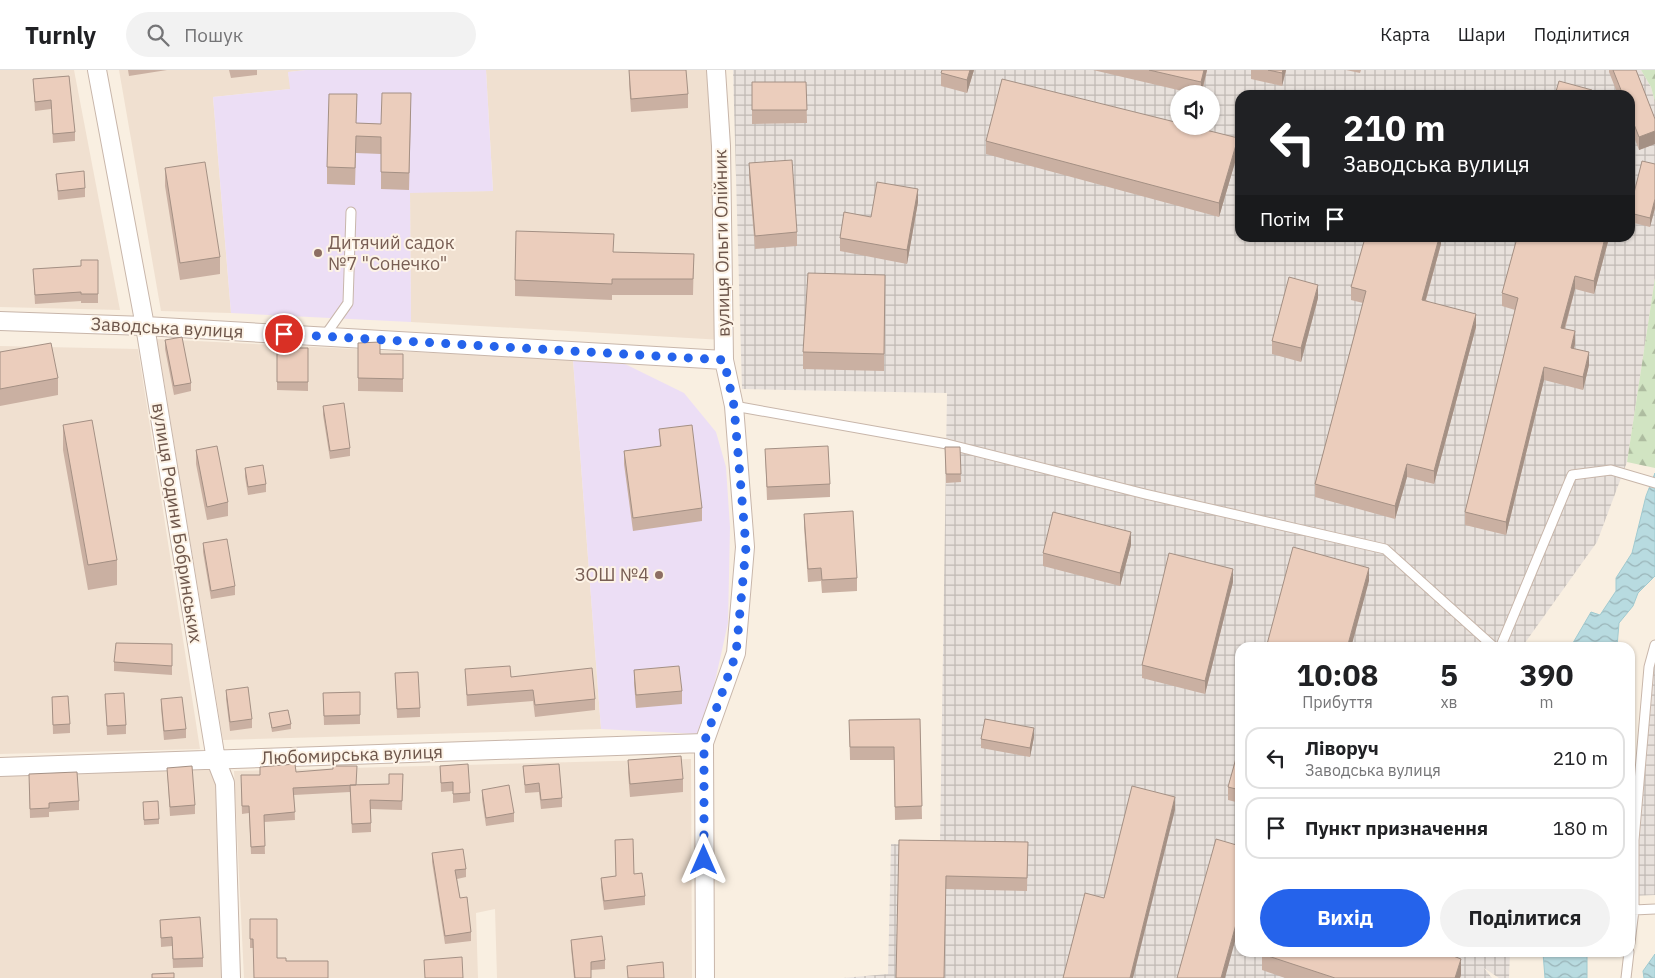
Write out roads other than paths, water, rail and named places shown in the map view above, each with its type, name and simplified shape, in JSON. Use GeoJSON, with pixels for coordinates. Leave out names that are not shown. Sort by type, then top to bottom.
{"type":"FeatureCollection","features":[{"type":"Feature","properties":{"kind":"street","name":"вулиця Родини Бобринських"},"geometry":{"type":"LineString","coordinates":[[97,70],[145,326],[216,760],[225,783],[231,978]]}},
{"type":"Feature","properties":{"kind":"street","name":"вулиця Ольги Олійник"},"geometry":{"type":"LineString","coordinates":[[705,978],[704,743],[736,654],[746,547],[734,406],[724,360],[721,146],[716,70]]}},
{"type":"Feature","properties":{"kind":"street","name":"Заводська вулиця"},"geometry":{"type":"LineString","coordinates":[[0,320],[145,326],[724,360]]}},
{"type":"Feature","properties":{"kind":"street","name":"Любомирська вулиця"},"geometry":{"type":"LineString","coordinates":[[0,767],[704,743]]}},
{"type":"Feature","properties":{"kind":"lane"},"geometry":{"type":"LineString","coordinates":[[324,337],[348,303],[351,212]]}},
{"type":"Feature","properties":{"kind":"lane"},"geometry":{"type":"LineString","coordinates":[[734,406],[947,444],[1145,494],[1385,549],[1487,642]]}},
{"type":"Feature","properties":{"kind":"lane"},"geometry":{"type":"LineString","coordinates":[[1502,642],[1572,475],[1611,470],[1655,484]]}},
{"type":"Feature","properties":{"kind":"lane"},"geometry":{"type":"LineString","coordinates":[[1635,828],[1649,667],[1655,644]]}},
{"type":"Feature","properties":{"kind":"lane"},"geometry":{"type":"LineString","coordinates":[[1635,910],[1655,909]]}},
{"type":"Feature","properties":{"kind":"lane"},"geometry":{"type":"LineString","coordinates":[[1626,978],[1628,957]]}},
{"type":"Feature","properties":{"kind":"water"},"geometry":{"type":"Polygon","coordinates":[[[1655,473],[1655,576],[1638,593],[1633,606],[1619,623],[1617,642],[1574,642],[1591,612],[1600,615],[1616,591],[1616,578],[1632,553],[1646,496],[1655,473]]]}},
{"type":"Feature","properties":{"kind":"water"},"geometry":{"type":"Polygon","coordinates":[[[1655,954],[1655,978],[1644,978],[1643,971],[1655,954]]]}},
{"type":"Feature","properties":{"kind":"water"},"geometry":{"type":"Polygon","coordinates":[[[1543,957],[1587,957],[1587,978],[1545,978],[1543,957]]]}},
{"type":"Feature","properties":{"kind":"place","name":"Дитячий садок №7 \"Сонечко\""},"geometry":{"type":"Point","coordinates":[318,253]}},
{"type":"Feature","properties":{"kind":"place","name":"ЗОШ №4"},"geometry":{"type":"Point","coordinates":[659,575]}}]}
